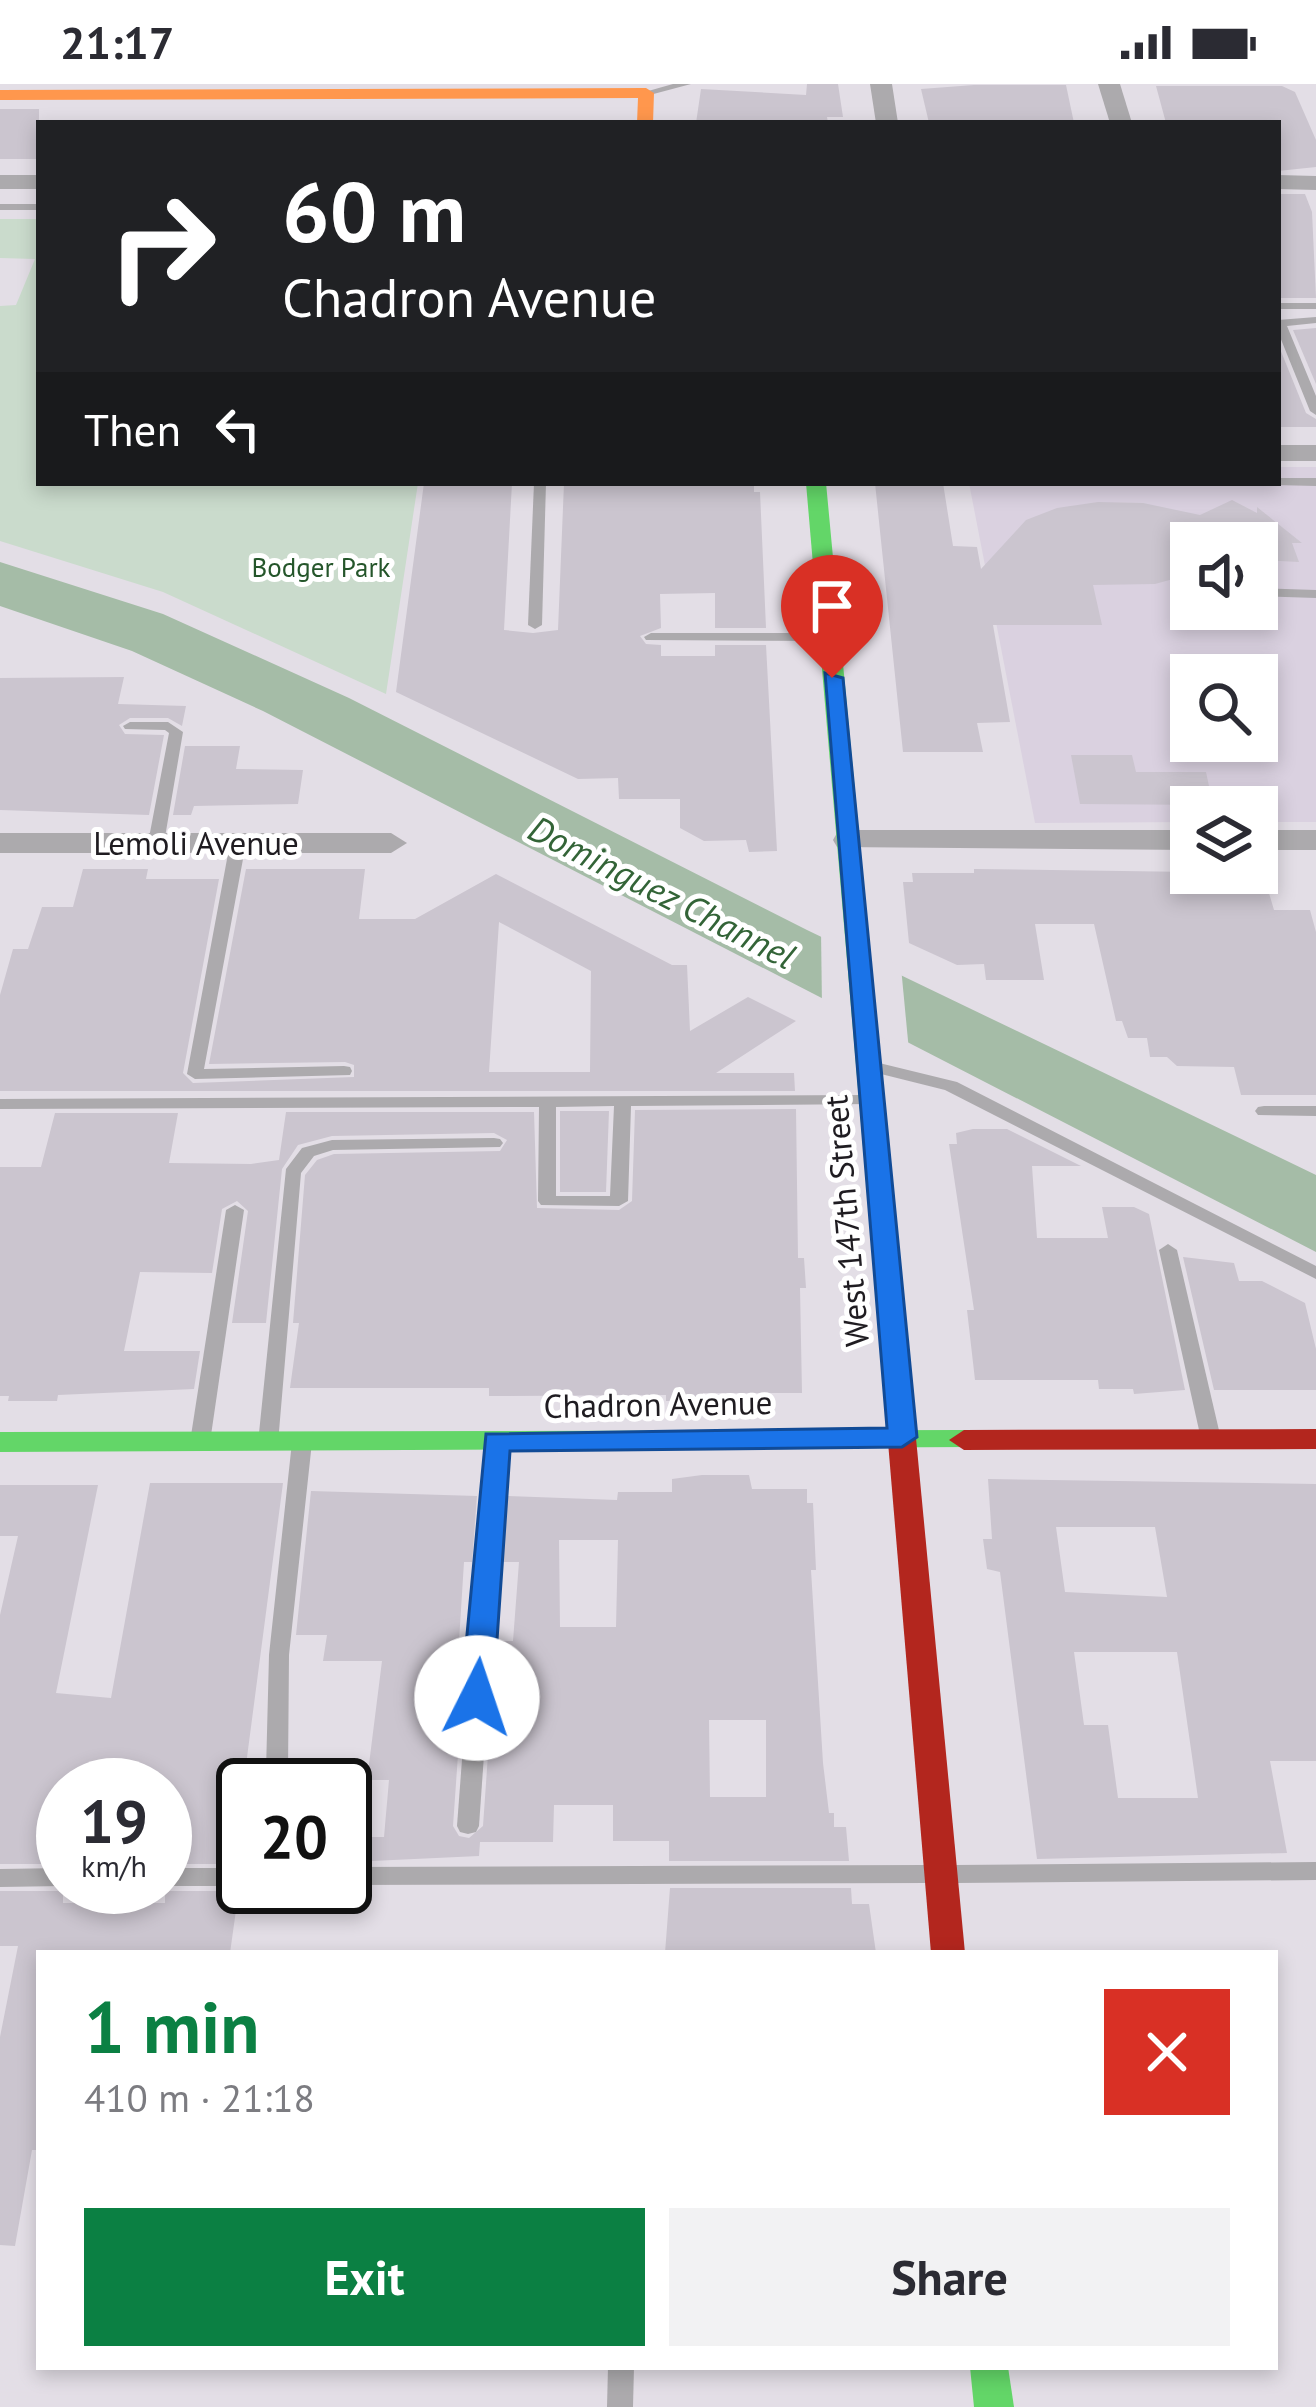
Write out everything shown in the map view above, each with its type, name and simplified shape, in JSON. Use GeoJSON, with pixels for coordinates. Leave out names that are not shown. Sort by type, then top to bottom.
{"type":"FeatureCollection","features":[{"type":"Feature","properties":{"kind":"street"},"geometry":{"type":"LineString","coordinates":[[881,84],[887,120]]}},
{"type":"Feature","properties":{"kind":"street"},"geometry":{"type":"LineString","coordinates":[[1109,84],[1120,120]]}},
{"type":"Feature","properties":{"kind":"street"},"geometry":{"type":"LineString","coordinates":[[0,95],[646,93],[645,120]]}},
{"type":"Feature","properties":{"kind":"street"},"geometry":{"type":"LineString","coordinates":[[0,182],[36,182]]}},
{"type":"Feature","properties":{"kind":"street"},"geometry":{"type":"LineString","coordinates":[[1281,182],[1316,182]]}},
{"type":"Feature","properties":{"kind":"street","name":"West 147th Street"},"geometry":{"type":"LineString","coordinates":[[816,486],[948,1950]]}},
{"type":"Feature","properties":{"kind":"street"},"geometry":{"type":"LineString","coordinates":[[849,840],[1170,840]]}},
{"type":"Feature","properties":{"kind":"street"},"geometry":{"type":"LineString","coordinates":[[1278,840],[1316,841]]}},
{"type":"Feature","properties":{"kind":"street","name":"Lemoli Avenue"},"geometry":{"type":"LineString","coordinates":[[0,843],[391,843]]}},
{"type":"Feature","properties":{"kind":"street","name":"Chadron Avenue"},"geometry":{"type":"LineString","coordinates":[[0,1442],[1316,1439]]}},
{"type":"Feature","properties":{"kind":"street"},"geometry":{"type":"LineString","coordinates":[[989,2370],[994,2407]]}},
{"type":"Feature","properties":{"kind":"lane"},"geometry":{"type":"LineString","coordinates":[[646,93],[686,84]]}},
{"type":"Feature","properties":{"kind":"lane"},"geometry":{"type":"LineString","coordinates":[[0,207],[36,207]]}},
{"type":"Feature","properties":{"kind":"lane"},"geometry":{"type":"LineString","coordinates":[[1281,306],[1316,306]]}},
{"type":"Feature","properties":{"kind":"lane"},"geometry":{"type":"LineString","coordinates":[[1281,323],[1316,320]]}},
{"type":"Feature","properties":{"kind":"lane"},"geometry":{"type":"LineString","coordinates":[[1281,325],[1316,410]]}},
{"type":"Feature","properties":{"kind":"lane"},"geometry":{"type":"LineString","coordinates":[[1281,482],[1316,482]]}},
{"type":"Feature","properties":{"kind":"lane"},"geometry":{"type":"LineString","coordinates":[[535,625],[540,486]]}},
{"type":"Feature","properties":{"kind":"lane"},"geometry":{"type":"LineString","coordinates":[[1278,593],[1316,594]]}},
{"type":"Feature","properties":{"kind":"lane"},"geometry":{"type":"LineString","coordinates":[[651,638],[828,638]]}},
{"type":"Feature","properties":{"kind":"lane"},"geometry":{"type":"LineString","coordinates":[[130,726],[168,726],[176,732],[156,843]]}},
{"type":"Feature","properties":{"kind":"lane"},"geometry":{"type":"LineString","coordinates":[[238,843],[195,1074],[344,1072]]}},
{"type":"Feature","properties":{"kind":"lane"},"geometry":{"type":"LineString","coordinates":[[868,1066],[951,1086],[1316,1273]]}},
{"type":"Feature","properties":{"kind":"lane"},"geometry":{"type":"LineString","coordinates":[[0,1104],[871,1100]]}},
{"type":"Feature","properties":{"kind":"lane"},"geometry":{"type":"LineString","coordinates":[[548,1102],[547,1201],[619,1201],[622,1101]]}},
{"type":"Feature","properties":{"kind":"lane"},"geometry":{"type":"LineString","coordinates":[[1264,1111],[1316,1111]]}},
{"type":"Feature","properties":{"kind":"lane"},"geometry":{"type":"LineString","coordinates":[[268,1443],[292,1173],[308,1152],[332,1145],[494,1144]]}},
{"type":"Feature","properties":{"kind":"lane"},"geometry":{"type":"LineString","coordinates":[[200,1443],[235,1210]]}},
{"type":"Feature","properties":{"kind":"lane"},"geometry":{"type":"LineString","coordinates":[[1168,1250],[1211,1438]]}},
{"type":"Feature","properties":{"kind":"lane"},"geometry":{"type":"LineString","coordinates":[[468,1826],[496,1441]]}},
{"type":"Feature","properties":{"kind":"lane"},"geometry":{"type":"LineString","coordinates":[[277,1758],[280,1655],[302,1442]]}},
{"type":"Feature","properties":{"kind":"lane"},"geometry":{"type":"LineString","coordinates":[[372,1876],[1316,1870]]}},
{"type":"Feature","properties":{"kind":"lane"},"geometry":{"type":"LineString","coordinates":[[0,1877],[36,1877]]}},
{"type":"Feature","properties":{"kind":"lane"},"geometry":{"type":"LineString","coordinates":[[620,2407],[621,2370]]}},
{"type":"Feature","properties":{"kind":"shaded area"},"geometry":{"type":"Polygon","coordinates":[[[1281,467],[1316,467],[1316,822],[1278,822],[1278,786],[1170,786],[1170,822],[1035,823],[970,486],[1281,486],[1281,467]]]}},
{"type":"Feature","properties":{"kind":"green space","name":"Bodger Park"},"geometry":{"type":"Polygon","coordinates":[[[0,219],[36,219],[36,486],[418,486],[386,694],[163,592],[0,541],[0,306],[16,305],[35,259],[0,258],[0,219]]]}},
{"type":"Feature","properties":{"kind":"water","name":"Dominguez Channel"},"geometry":{"type":"Polygon","coordinates":[[[0,562],[163,614],[349,698],[807,930],[1316,1175],[1316,1252],[263,711],[132,651],[0,606],[0,562]]]}},
{"type":"Feature","properties":{"kind":"pier"},"geometry":{"type":"Polygon","coordinates":[[[821,930],[901,967],[909,1051],[822,1007],[821,930]]]}},
{"type":"Feature","properties":{"kind":"building"},"geometry":{"type":"Polygon","coordinates":[[[807,84],[838,84],[843,117],[696,120],[701,89],[806,95],[807,84]]]}},
{"type":"Feature","properties":{"kind":"building"},"geometry":{"type":"Polygon","coordinates":[[[1066,85],[1073,120],[928,120],[921,89],[1066,85]]]}},
{"type":"Feature","properties":{"kind":"building"},"geometry":{"type":"Polygon","coordinates":[[[1156,86],[1282,86],[1295,92],[1316,140],[1316,167],[1281,171],[1281,120],[1165,120],[1156,86]]]}},
{"type":"Feature","properties":{"kind":"building"},"geometry":{"type":"Polygon","coordinates":[[[0,109],[39,109],[36,159],[0,159],[0,109]]]}},
{"type":"Feature","properties":{"kind":"building"},"geometry":{"type":"Polygon","coordinates":[[[1281,194],[1305,194],[1312,212],[1316,298],[1281,298],[1281,194]]]}},
{"type":"Feature","properties":{"kind":"building"},"geometry":{"type":"Polygon","coordinates":[[[1316,328],[1316,384],[1293,330],[1316,328]]]}},
{"type":"Feature","properties":{"kind":"building"},"geometry":{"type":"Polygon","coordinates":[[[1281,351],[1306,413],[1316,419],[1316,427],[1281,427],[1281,351]]]}},
{"type":"Feature","properties":{"kind":"building"},"geometry":{"type":"Polygon","coordinates":[[[424,486],[512,486],[504,630],[533,633],[558,630],[564,486],[754,486],[754,492],[760,492],[766,628],[715,628],[715,593],[660,594],[661,628],[640,636],[646,644],[661,645],[661,656],[715,656],[715,645],[766,645],[777,851],[749,852],[746,840],[704,841],[680,828],[680,799],[619,799],[618,778],[578,779],[396,692],[424,486]]]}},
{"type":"Feature","properties":{"kind":"building"},"geometry":{"type":"Polygon","coordinates":[[[875,486],[943,486],[953,546],[977,547],[981,569],[1026,520],[1057,508],[1098,502],[1143,503],[1200,515],[1232,500],[1257,513],[1257,507],[1276,522],[1170,522],[1170,580],[1093,585],[1102,625],[993,625],[1010,722],[977,723],[983,752],[903,752],[875,486]]]}},
{"type":"Feature","properties":{"kind":"building"},"geometry":{"type":"Polygon","coordinates":[[[1278,524],[1302,543],[1292,543],[1299,562],[1278,561],[1278,524]]]}},
{"type":"Feature","properties":{"kind":"building"},"geometry":{"type":"Polygon","coordinates":[[[124,677],[118,704],[186,706],[182,726],[168,718],[130,718],[119,725],[125,734],[164,735],[149,815],[0,810],[0,678],[124,677]]]}},
{"type":"Feature","properties":{"kind":"building"},"geometry":{"type":"Polygon","coordinates":[[[185,746],[240,746],[236,769],[303,770],[298,804],[194,806],[191,815],[173,815],[185,746]]]}},
{"type":"Feature","properties":{"kind":"building"},"geometry":{"type":"Polygon","coordinates":[[[1071,755],[1132,755],[1136,772],[1206,772],[1209,786],[1170,786],[1170,805],[1080,804],[1071,755]]]}},
{"type":"Feature","properties":{"kind":"building"},"geometry":{"type":"Polygon","coordinates":[[[83,869],[148,869],[146,879],[219,879],[183,1073],[193,1083],[354,1077],[354,1065],[345,1062],[209,1064],[246,869],[365,869],[359,919],[415,919],[496,874],[672,965],[687,965],[690,1031],[748,997],[796,1021],[716,1073],[794,1073],[795,1091],[0,1091],[0,995],[13,949],[28,949],[42,907],[73,907],[83,869]],[[499,922],[489,1072],[590,1072],[591,971],[499,922]]]}},
{"type":"Feature","properties":{"kind":"building"},"geometry":{"type":"Polygon","coordinates":[[[974,869],[1170,872],[1170,894],[1269,894],[1274,910],[1310,910],[1316,932],[1316,1095],[1241,1095],[1234,1067],[1177,1066],[1167,1057],[1150,1057],[1147,1038],[1128,1038],[1122,1021],[1116,1021],[1094,924],[1035,924],[1044,980],[986,980],[984,964],[957,965],[909,943],[903,882],[913,882],[912,873],[974,873],[974,869]]]}},
{"type":"Feature","properties":{"kind":"building"},"geometry":{"type":"Polygon","coordinates":[[[796,1109],[798,1258],[804,1258],[806,1288],[800,1288],[802,1393],[703,1393],[703,1401],[666,1401],[666,1395],[489,1396],[489,1388],[290,1388],[299,1323],[293,1323],[305,1175],[317,1160],[334,1154],[500,1151],[507,1140],[494,1133],[332,1136],[298,1145],[282,1169],[266,1323],[232,1323],[248,1211],[237,1201],[222,1209],[212,1273],[140,1272],[124,1351],[200,1351],[194,1389],[58,1395],[57,1401],[8,1401],[9,1396],[0,1396],[0,1167],[41,1167],[55,1113],[178,1113],[169,1163],[251,1164],[279,1160],[286,1112],[534,1112],[537,1208],[619,1210],[632,1201],[635,1110],[796,1109]]]}},
{"type":"Feature","properties":{"kind":"building"},"geometry":{"type":"Polygon","coordinates":[[[560,1111],[609,1111],[606,1192],[560,1192],[560,1111]]]}},
{"type":"Feature","properties":{"kind":"building"},"geometry":{"type":"Polygon","coordinates":[[[1007,1129],[1081,1166],[1032,1166],[1037,1238],[1108,1238],[1102,1207],[1134,1207],[1149,1214],[1185,1390],[1134,1394],[1133,1389],[1099,1389],[1098,1380],[975,1380],[967,1310],[974,1310],[949,1144],[957,1144],[956,1133],[1007,1129]]]}},
{"type":"Feature","properties":{"kind":"building"},"geometry":{"type":"Polygon","coordinates":[[[1183,1257],[1234,1263],[1239,1281],[1262,1281],[1305,1303],[1316,1349],[1316,1390],[1214,1390],[1183,1257]]]}},
{"type":"Feature","properties":{"kind":"building"},"geometry":{"type":"Polygon","coordinates":[[[702,1475],[749,1475],[752,1489],[807,1489],[807,1503],[813,1503],[816,1570],[811,1570],[823,1763],[829,1813],[834,1813],[834,1827],[846,1827],[849,1861],[669,1861],[669,1841],[613,1841],[613,1805],[554,1805],[553,1842],[480,1842],[479,1856],[372,1861],[372,1837],[384,1837],[389,1780],[372,1780],[370,1758],[382,1661],[323,1661],[327,1635],[296,1635],[311,1491],[477,1496],[472,1562],[464,1562],[459,1641],[466,1641],[453,1826],[459,1836],[469,1838],[483,1826],[496,1641],[513,1641],[519,1562],[502,1562],[507,1496],[617,1500],[618,1492],[672,1492],[672,1479],[702,1475]],[[559,1540],[560,1627],[616,1627],[618,1540],[559,1540]],[[709,1720],[710,1797],[766,1797],[766,1720],[709,1720]]]}},
{"type":"Feature","properties":{"kind":"building"},"geometry":{"type":"Polygon","coordinates":[[[988,1479],[1316,1484],[1316,1761],[1270,1761],[1287,1853],[1037,1859],[1000,1572],[987,1569],[983,1539],[992,1539],[988,1479]],[[1056,1527],[1065,1592],[1167,1597],[1155,1527],[1056,1527]],[[1074,1652],[1084,1725],[1108,1725],[1118,1798],[1198,1798],[1177,1652],[1074,1652]]]}},
{"type":"Feature","properties":{"kind":"building"},"geometry":{"type":"Polygon","coordinates":[[[150,1483],[283,1483],[247,1758],[216,1758],[216,1864],[192,1864],[192,1758],[36,1758],[36,1864],[0,1864],[0,1615],[18,1536],[0,1536],[0,1485],[98,1485],[56,1693],[111,1698],[150,1483]]]}},
{"type":"Feature","properties":{"kind":"building"},"geometry":{"type":"Polygon","coordinates":[[[670,1888],[851,1888],[852,1904],[869,1904],[876,1950],[665,1950],[670,1888]]]}},
{"type":"Feature","properties":{"kind":"building"},"geometry":{"type":"Polygon","coordinates":[[[0,1891],[36,1891],[36,1914],[192,1914],[192,1891],[216,1891],[216,1914],[235,1914],[230,1950],[36,1950],[36,2150],[32,2150],[15,2246],[0,2245],[0,2037],[18,1946],[0,1946],[0,1891]]]}},
{"type":"Feature","properties":{"kind":"traffic: fast"},"geometry":{"type":"LineString","coordinates":[[816,486],[883,1228]]}},
{"type":"Feature","properties":{"kind":"traffic: fast"},"geometry":{"type":"LineString","coordinates":[[0,1442],[964,1440]]}},
{"type":"Feature","properties":{"kind":"traffic: fast"},"geometry":{"type":"LineString","coordinates":[[989,2370],[994,2407]]}},
{"type":"Feature","properties":{"kind":"traffic: slow"},"geometry":{"type":"LineString","coordinates":[[0,95],[646,93],[645,120]]}},
{"type":"Feature","properties":{"kind":"traffic: jam"},"geometry":{"type":"LineString","coordinates":[[883,1228],[948,1950]]}},
{"type":"Feature","properties":{"kind":"traffic: jam"},"geometry":{"type":"LineString","coordinates":[[964,1440],[1316,1439]]}},
{"type":"Feature","properties":{"kind":"route"},"geometry":{"type":"LineString","coordinates":[[477,1698],[496,1441],[902,1437],[832,678]]}}]}
